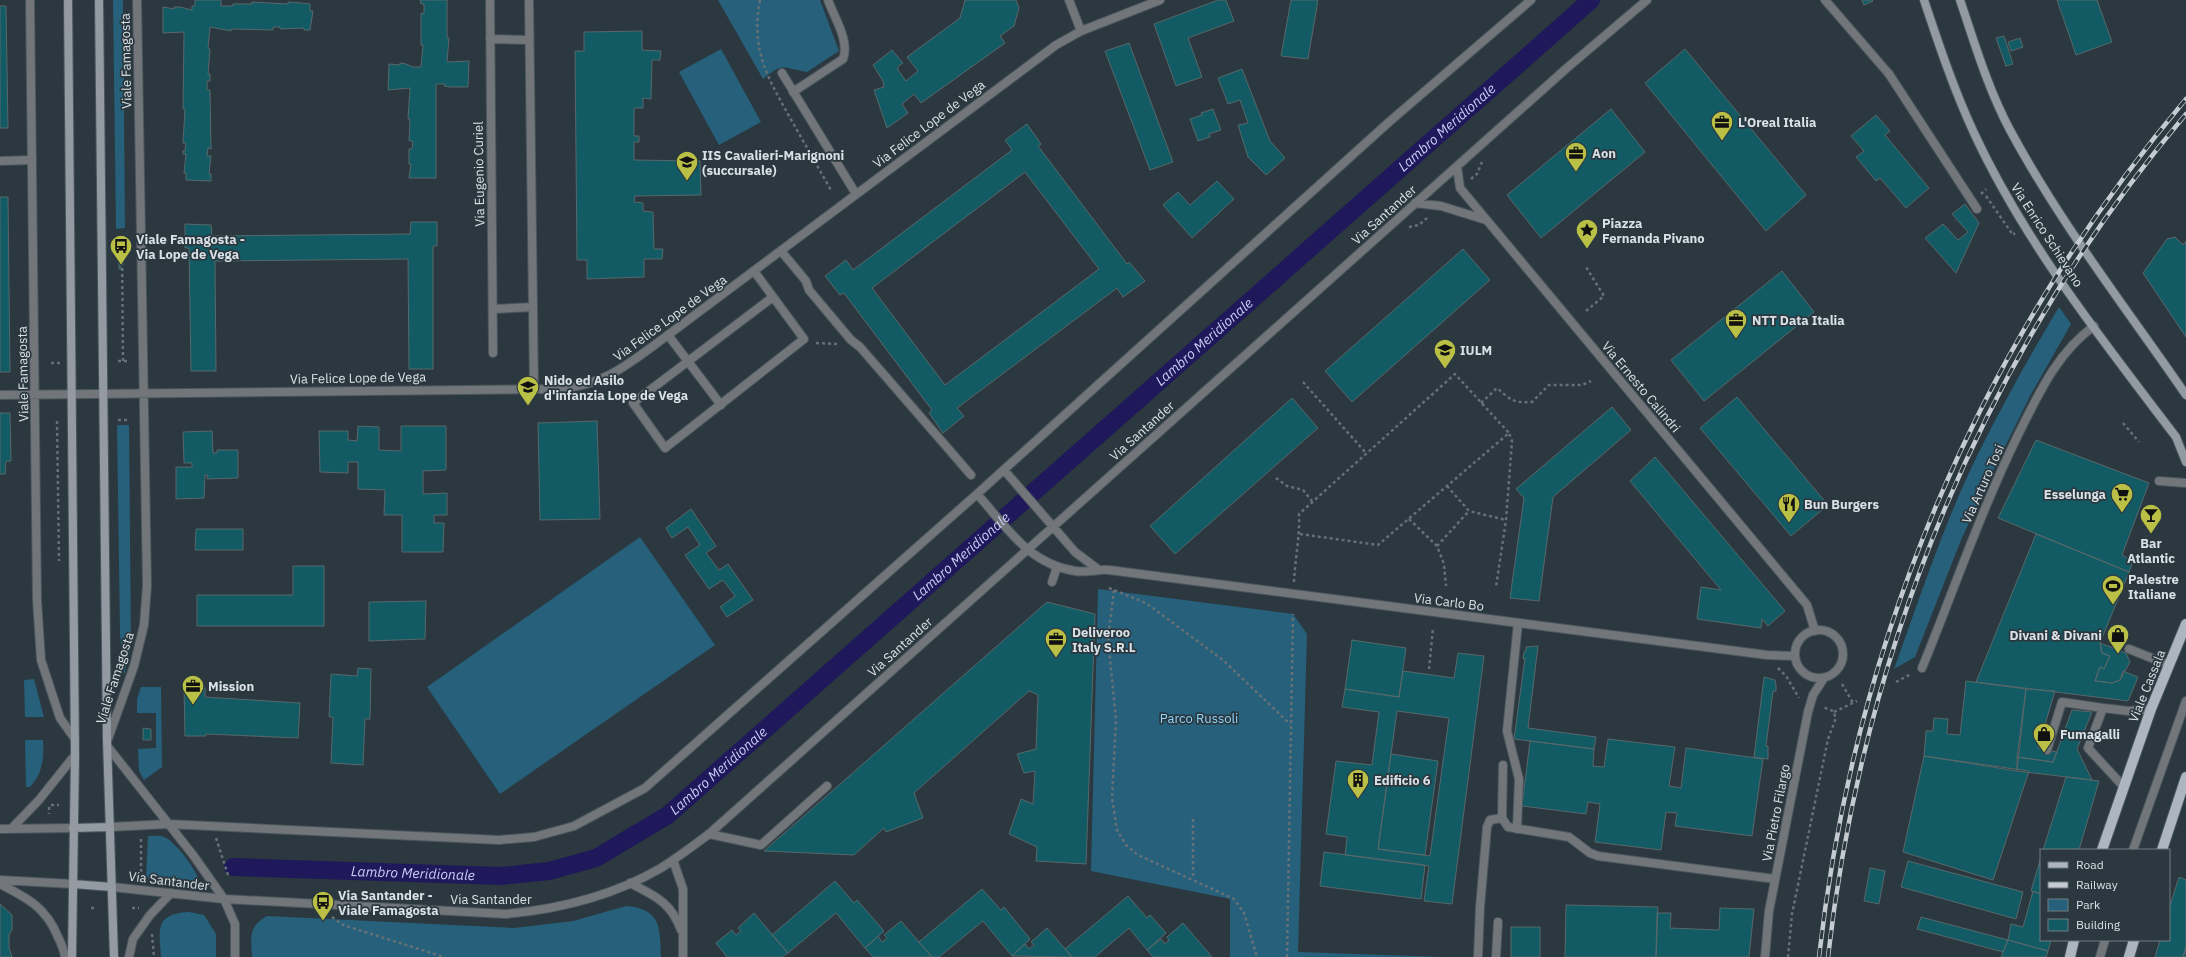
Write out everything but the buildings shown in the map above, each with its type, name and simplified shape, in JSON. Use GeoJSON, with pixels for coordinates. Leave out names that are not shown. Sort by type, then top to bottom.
{"type":"FeatureCollection","features":[{"type":"Feature","properties":{"kind":"main road","name":"Viale Famagosta"},"geometry":{"type":"LineString","coordinates":[[68,0],[73,394],[75,739],[72,957]]}},
{"type":"Feature","properties":{"kind":"main road","name":"Viale Famagosta"},"geometry":{"type":"LineString","coordinates":[[99,0],[108,744],[114,957]]}},
{"type":"Feature","properties":{"kind":"main road","name":"Via Enrico Schievano"},"geometry":{"type":"LineString","coordinates":[[1924,0],[1954,86],[1974,133],[1999,182],[2056,275],[2176,437],[2186,462]]}},
{"type":"Feature","properties":{"kind":"main road","name":"Via Enrico Schievano"},"geometry":{"type":"LineString","coordinates":[[1960,0],[1984,72],[2010,129],[2075,237],[2186,395]]}},
{"type":"Feature","properties":{"kind":"main road","name":"Viale Cassala"},"geometry":{"type":"LineString","coordinates":[[2102,849],[2150,709],[2186,624]]}},
{"type":"Feature","properties":{"kind":"main road"},"geometry":{"type":"LineString","coordinates":[[2162,849],[2186,777]]}},
{"type":"Feature","properties":{"kind":"main road"},"geometry":{"type":"LineString","coordinates":[[74,828],[110,827]]}},
{"type":"Feature","properties":{"kind":"main road"},"geometry":{"type":"LineString","coordinates":[[73,884],[112,887]]}},
{"type":"Feature","properties":{"kind":"main road"},"geometry":{"type":"LineString","coordinates":[[2070,957],[2074,941]]}},
{"type":"Feature","properties":{"kind":"main road"},"geometry":{"type":"LineString","coordinates":[[2129,957],[2134,941]]}},
{"type":"Feature","properties":{"kind":"street","name":"Viale Famagosta"},"geometry":{"type":"LineString","coordinates":[[30,0],[37,592],[41,660],[60,718],[75,739]]}},
{"type":"Feature","properties":{"kind":"street","name":"Viale Famagosta"},"geometry":{"type":"LineString","coordinates":[[108,744],[134,666],[144,625],[147,586],[137,0]]}},
{"type":"Feature","properties":{"kind":"street","name":"Via Eugenio Curiel"},"geometry":{"type":"LineString","coordinates":[[490,0],[493,353]]}},
{"type":"Feature","properties":{"kind":"street"},"geometry":{"type":"LineString","coordinates":[[529,0],[534,389]]}},
{"type":"Feature","properties":{"kind":"street"},"geometry":{"type":"LineString","coordinates":[[793,92],[843,59],[845,44],[828,0]]}},
{"type":"Feature","properties":{"kind":"street"},"geometry":{"type":"LineString","coordinates":[[1069,0],[1080,31]]}},
{"type":"Feature","properties":{"kind":"street","name":"Via Felice Lope de Vega"},"geometry":{"type":"LineString","coordinates":[[0,394],[534,389],[578,387],[593,383],[618,372],[1056,45],[1080,31],[1160,0]]}},
{"type":"Feature","properties":{"kind":"street"},"geometry":{"type":"LineString","coordinates":[[110,827],[168,824],[500,840],[534,838],[574,826],[645,788],[1004,470],[1390,122],[1530,0]]}},
{"type":"Feature","properties":{"kind":"street","name":"Via Santander"},"geometry":{"type":"LineString","coordinates":[[112,887],[224,899],[506,914],[560,907],[630,883],[673,860],[709,834],[1415,203],[1568,67],[1647,0]]}},
{"type":"Feature","properties":{"kind":"street"},"geometry":{"type":"LineString","coordinates":[[1825,0],[1889,74],[1977,209]]}},
{"type":"Feature","properties":{"kind":"street"},"geometry":{"type":"LineString","coordinates":[[490,39],[529,40]]}},
{"type":"Feature","properties":{"kind":"street"},"geometry":{"type":"LineString","coordinates":[[782,73],[856,194]]}},
{"type":"Feature","properties":{"kind":"street"},"geometry":{"type":"LineString","coordinates":[[0,161],[32,160]]}},
{"type":"Feature","properties":{"kind":"street","name":"Via Ernesto Calindri"},"geometry":{"type":"LineString","coordinates":[[1457,166],[1460,188],[1807,605],[1815,631]]}},
{"type":"Feature","properties":{"kind":"street"},"geometry":{"type":"LineString","coordinates":[[1415,203],[1441,206],[1487,221]]}},
{"type":"Feature","properties":{"kind":"street"},"geometry":{"type":"LineString","coordinates":[[781,251],[806,281],[809,290],[851,340],[860,347],[971,475]]}},
{"type":"Feature","properties":{"kind":"street"},"geometry":{"type":"LineString","coordinates":[[754,271],[804,339],[665,448],[633,403],[773,297]]}},
{"type":"Feature","properties":{"kind":"street"},"geometry":{"type":"LineString","coordinates":[[493,309],[533,307]]}},
{"type":"Feature","properties":{"kind":"street","name":"Via Arturo Tosi"},"geometry":{"type":"LineString","coordinates":[[1922,668],[1966,554],[2000,472],[2041,388],[2063,353],[2094,326]]}},
{"type":"Feature","properties":{"kind":"street"},"geometry":{"type":"LineString","coordinates":[[668,335],[721,405]]}},
{"type":"Feature","properties":{"kind":"street","name":"Via Carlo Bo"},"geometry":{"type":"LineString","coordinates":[[1004,470],[1054,526],[1074,552],[1100,570]]}},
{"type":"Feature","properties":{"kind":"street"},"geometry":{"type":"LineString","coordinates":[[2159,480],[2186,483]]}},
{"type":"Feature","properties":{"kind":"street","name":"Via Carlo Bo"},"geometry":{"type":"LineString","coordinates":[[977,494],[1027,550],[1047,564],[1076,571],[1100,570],[1781,657],[1795,656]]}},
{"type":"Feature","properties":{"kind":"street"},"geometry":{"type":"LineString","coordinates":[[1052,582],[1057,567]]}},
{"type":"Feature","properties":{"kind":"street"},"geometry":{"type":"LineString","coordinates":[[1517,829],[1519,779],[1507,732],[1518,623]]}},
{"type":"Feature","properties":{"kind":"street"},"geometry":{"type":"LineString","coordinates":[[1815,631],[1823,631],[1833,635],[1839,641],[1842,649],[1842,658],[1838,668],[1832,674],[1824,678],[1815,678],[1805,674],[1798,665],[1795,656],[1796,648],[1800,640],[1806,634],[1815,631]]}},
{"type":"Feature","properties":{"kind":"street"},"geometry":{"type":"LineString","coordinates":[[2129,649],[2169,665]]}},
{"type":"Feature","properties":{"kind":"street","name":"Via Pietro Filargo"},"geometry":{"type":"LineString","coordinates":[[1765,957],[1769,911],[1808,712],[1813,695],[1824,678]]}},
{"type":"Feature","properties":{"kind":"street"},"geometry":{"type":"LineString","coordinates":[[2133,849],[2186,701]]}},
{"type":"Feature","properties":{"kind":"street"},"geometry":{"type":"LineString","coordinates":[[2046,750],[2062,702],[2129,711],[2150,709]]}},
{"type":"Feature","properties":{"kind":"street"},"geometry":{"type":"LineString","coordinates":[[2103,708],[2088,748],[2123,786]]}},
{"type":"Feature","properties":{"kind":"street"},"geometry":{"type":"LineString","coordinates":[[108,744],[193,855],[224,899],[235,924],[235,957]]}},
{"type":"Feature","properties":{"kind":"street"},"geometry":{"type":"LineString","coordinates":[[12,828],[39,800],[75,755]]}},
{"type":"Feature","properties":{"kind":"street"},"geometry":{"type":"LineString","coordinates":[[1503,765],[1502,818],[1504,824],[1508,827],[1569,837],[1590,853],[1598,856],[1776,879]]}},
{"type":"Feature","properties":{"kind":"street"},"geometry":{"type":"LineString","coordinates":[[709,834],[761,845],[827,786]]}},
{"type":"Feature","properties":{"kind":"street"},"geometry":{"type":"LineString","coordinates":[[1478,957],[1480,907],[1487,826],[1490,820],[1502,818]]}},
{"type":"Feature","properties":{"kind":"street"},"geometry":{"type":"LineString","coordinates":[[0,829],[74,828]]}},
{"type":"Feature","properties":{"kind":"street"},"geometry":{"type":"LineString","coordinates":[[673,860],[683,888],[683,957]]}},
{"type":"Feature","properties":{"kind":"street"},"geometry":{"type":"LineString","coordinates":[[0,880],[73,884]]}},
{"type":"Feature","properties":{"kind":"street"},"geometry":{"type":"LineString","coordinates":[[630,883],[666,904],[677,920],[682,934]]}},
{"type":"Feature","properties":{"kind":"street"},"geometry":{"type":"LineString","coordinates":[[0,884],[29,899],[44,912],[53,925],[65,957]]}},
{"type":"Feature","properties":{"kind":"street"},"geometry":{"type":"LineString","coordinates":[[129,957],[133,939],[150,914],[172,893]]}},
{"type":"Feature","properties":{"kind":"street"},"geometry":{"type":"LineString","coordinates":[[1496,957],[1498,922]]}},
{"type":"Feature","properties":{"kind":"street"},"geometry":{"type":"LineString","coordinates":[[2100,957],[2105,941]]}},
{"type":"Feature","properties":{"kind":"path"},"geometry":{"type":"LineString","coordinates":[[1986,189],[1982,191],[2013,235],[2015,233]]}},
{"type":"Feature","properties":{"kind":"path"},"geometry":{"type":"LineString","coordinates":[[122,250],[123,361]]}},
{"type":"Feature","properties":{"kind":"path"},"geometry":{"type":"LineString","coordinates":[[1586,267],[1604,296],[1586,311]]}},
{"type":"Feature","properties":{"kind":"path"},"geometry":{"type":"LineString","coordinates":[[804,339],[821,344],[838,344],[842,348]]}},
{"type":"Feature","properties":{"kind":"path"},"geometry":{"type":"LineString","coordinates":[[118,361],[128,361]]}},
{"type":"Feature","properties":{"kind":"path"},"geometry":{"type":"LineString","coordinates":[[51,363],[62,363]]}},
{"type":"Feature","properties":{"kind":"path"},"geometry":{"type":"LineString","coordinates":[[1295,573],[1300,534],[1299,514],[1454,374],[1508,433],[1512,441],[1506,520],[1496,587]]}},
{"type":"Feature","properties":{"kind":"path"},"geometry":{"type":"LineString","coordinates":[[1480,403],[1497,388],[1510,400],[1520,403],[1532,402],[1549,385],[1582,385],[1591,381]]}},
{"type":"Feature","properties":{"kind":"path"},"geometry":{"type":"LineString","coordinates":[[1302,382],[1366,453]]}},
{"type":"Feature","properties":{"kind":"path"},"geometry":{"type":"LineString","coordinates":[[118,420],[129,420]]}},
{"type":"Feature","properties":{"kind":"path"},"geometry":{"type":"LineString","coordinates":[[51,421],[63,421]]}},
{"type":"Feature","properties":{"kind":"path"},"geometry":{"type":"LineString","coordinates":[[57,421],[59,561]]}},
{"type":"Feature","properties":{"kind":"path"},"geometry":{"type":"LineString","coordinates":[[2123,423],[2139,442]]}},
{"type":"Feature","properties":{"kind":"path"},"geometry":{"type":"LineString","coordinates":[[1300,534],[1378,546],[1508,433]]}},
{"type":"Feature","properties":{"kind":"path"},"geometry":{"type":"LineString","coordinates":[[1276,478],[1287,486],[1303,490],[1312,501]]}},
{"type":"Feature","properties":{"kind":"path"},"geometry":{"type":"LineString","coordinates":[[1447,486],[1469,512],[1506,520]]}},
{"type":"Feature","properties":{"kind":"path"},"geometry":{"type":"LineString","coordinates":[[1437,546],[1469,512]]}},
{"type":"Feature","properties":{"kind":"path"},"geometry":{"type":"LineString","coordinates":[[1409,519],[1437,546],[1444,564],[1446,586]]}},
{"type":"Feature","properties":{"kind":"path"},"geometry":{"type":"LineString","coordinates":[[1109,588],[1146,603],[1223,660],[1290,724]]}},
{"type":"Feature","properties":{"kind":"path"},"geometry":{"type":"LineString","coordinates":[[1114,590],[1108,638],[1116,720],[1112,798],[1117,830],[1126,845],[1138,855],[1234,899],[1244,913],[1257,957]]}},
{"type":"Feature","properties":{"kind":"path"},"geometry":{"type":"LineString","coordinates":[[1287,957],[1293,614]]}},
{"type":"Feature","properties":{"kind":"path"},"geometry":{"type":"LineString","coordinates":[[1429,669],[1433,628]]}},
{"type":"Feature","properties":{"kind":"path"},"geometry":{"type":"LineString","coordinates":[[1774,666],[1786,676],[1801,699]]}},
{"type":"Feature","properties":{"kind":"path"},"geometry":{"type":"LineString","coordinates":[[1896,682],[1922,668]]}},
{"type":"Feature","properties":{"kind":"path"},"geometry":{"type":"LineString","coordinates":[[1842,684],[1852,703]]}},
{"type":"Feature","properties":{"kind":"path"},"geometry":{"type":"LineString","coordinates":[[1834,712],[1857,701]]}},
{"type":"Feature","properties":{"kind":"path"},"geometry":{"type":"LineString","coordinates":[[1788,957],[1792,914],[1828,739],[1836,718],[1834,712],[1824,707]]}},
{"type":"Feature","properties":{"kind":"path"},"geometry":{"type":"LineString","coordinates":[[49,805],[59,805]]}},
{"type":"Feature","properties":{"kind":"path"},"geometry":{"type":"LineString","coordinates":[[1193,818],[1193,879]]}},
{"type":"Feature","properties":{"kind":"path"},"geometry":{"type":"LineString","coordinates":[[141,836],[141,878]]}},
{"type":"Feature","properties":{"kind":"path"},"geometry":{"type":"LineString","coordinates":[[216,837],[229,878]]}},
{"type":"Feature","properties":{"kind":"path"},"geometry":{"type":"LineString","coordinates":[[91,908],[96,908]]}},
{"type":"Feature","properties":{"kind":"path"},"geometry":{"type":"LineString","coordinates":[[132,908],[141,908]]}},
{"type":"Feature","properties":{"kind":"path"},"geometry":{"type":"LineString","coordinates":[[331,916],[343,925],[444,957]]}},
{"type":"Feature","properties":{"kind":"path"},"geometry":{"type":"LineString","coordinates":[[152,930],[154,957]]}},
{"type":"Feature","properties":{"kind":"green space"},"geometry":{"type":"Polygon","coordinates":[[[113,0],[123,0],[125,228],[116,229],[113,0]]]}},
{"type":"Feature","properties":{"kind":"green space"},"geometry":{"type":"Polygon","coordinates":[[[718,0],[820,0],[839,51],[807,72],[779,68],[763,79],[718,0]]]}},
{"type":"Feature","properties":{"kind":"green space"},"geometry":{"type":"Polygon","coordinates":[[[721,49],[761,122],[719,145],[679,72],[721,49]]]}},
{"type":"Feature","properties":{"kind":"green space"},"geometry":{"type":"Polygon","coordinates":[[[2059,307],[2071,324],[2030,396],[1994,469],[1961,540],[1915,657],[1894,669],[1933,560],[1966,480],[2007,398],[2059,307]]]}},
{"type":"Feature","properties":{"kind":"green space"},"geometry":{"type":"Polygon","coordinates":[[[117,425],[129,425],[131,647],[124,675],[120,634],[117,425]]]}},
{"type":"Feature","properties":{"kind":"green space"},"geometry":{"type":"Polygon","coordinates":[[[640,537],[715,645],[500,794],[427,687],[640,537]]]}},
{"type":"Feature","properties":{"kind":"green space","name":"Parco Russoli"},"geometry":{"type":"Polygon","coordinates":[[[1098,589],[1293,614],[1307,634],[1298,952],[1445,957],[1230,957],[1230,899],[1091,871],[1098,589]]]}},
{"type":"Feature","properties":{"kind":"green space"},"geometry":{"type":"Polygon","coordinates":[[[34,679],[44,717],[25,717],[24,680],[34,679]]]}},
{"type":"Feature","properties":{"kind":"green space"},"geometry":{"type":"Polygon","coordinates":[[[141,687],[161,687],[162,767],[144,780],[139,771],[138,749],[156,748],[156,713],[137,713],[137,699],[141,687]]]}},
{"type":"Feature","properties":{"kind":"green space"},"geometry":{"type":"Polygon","coordinates":[[[25,740],[43,740],[42,765],[38,776],[30,787],[26,787],[25,740]]]}},
{"type":"Feature","properties":{"kind":"green space"},"geometry":{"type":"Polygon","coordinates":[[[148,836],[162,836],[174,844],[190,863],[199,881],[151,880],[146,876],[148,836]]]}},
{"type":"Feature","properties":{"kind":"green space"},"geometry":{"type":"Polygon","coordinates":[[[626,906],[646,911],[656,921],[659,928],[661,957],[252,957],[252,933],[256,924],[267,916],[514,928],[573,921],[626,906]]]}},
{"type":"Feature","properties":{"kind":"green space"},"geometry":{"type":"Polygon","coordinates":[[[189,912],[204,915],[216,934],[216,957],[161,957],[160,931],[165,920],[178,913],[189,912]]]}},
{"type":"Feature","properties":{"kind":"waterway","name":"Lambro Meridionale"},"geometry":{"type":"LineString","coordinates":[[233,867],[501,876],[549,871],[596,858],[668,815],[1591,0]]}},
{"type":"Feature","properties":{"kind":"railway"},"geometry":{"type":"LineString","coordinates":[[1819,957],[1837,839],[1862,723],[1896,610],[1938,501],[1988,394],[2046,292],[2112,193],[2186,99]]}},
{"type":"Feature","properties":{"kind":"railway"},"geometry":{"type":"LineString","coordinates":[[1828,957],[1845,842],[1870,728],[1904,617],[1945,509],[1994,404],[2050,303],[2114,206],[2186,114]]}},
{"type":"Feature","properties":{"kind":"place","name":"L'Oreal Italia"},"geometry":{"type":"Point","coordinates":[1722,142]}},
{"type":"Feature","properties":{"kind":"place","name":"Aon"},"geometry":{"type":"Point","coordinates":[1576,172]}},
{"type":"Feature","properties":{"kind":"place","name":"IIS Cavalieri-Marignoni (succursale)"},"geometry":{"type":"Point","coordinates":[687,182]}},
{"type":"Feature","properties":{"kind":"place","name":"Piazza Fernanda Pivano"},"geometry":{"type":"Point","coordinates":[1587,250]}},
{"type":"Feature","properties":{"kind":"place","name":"Viale Famagosta - Via Lope de Vega"},"geometry":{"type":"Point","coordinates":[121,266]}},
{"type":"Feature","properties":{"kind":"place","name":"NTT Data Italia"},"geometry":{"type":"Point","coordinates":[1736,340]}},
{"type":"Feature","properties":{"kind":"place","name":"IULM"},"geometry":{"type":"Point","coordinates":[1445,370]}},
{"type":"Feature","properties":{"kind":"place","name":"Nido ed Asilo d'infanzia Lope de Vega"},"geometry":{"type":"Point","coordinates":[528,406]}},
{"type":"Feature","properties":{"kind":"place","name":"Esselunga"},"geometry":{"type":"Point","coordinates":[2122,514]}},
{"type":"Feature","properties":{"kind":"place","name":"Bun Burgers"},"geometry":{"type":"Point","coordinates":[1789,524]}},
{"type":"Feature","properties":{"kind":"place","name":"Bar Atlantic"},"geometry":{"type":"Point","coordinates":[2151,534]}},
{"type":"Feature","properties":{"kind":"place","name":"Palestre Italiane"},"geometry":{"type":"Point","coordinates":[2113,606]}},
{"type":"Feature","properties":{"kind":"place","name":"Divani & Divani"},"geometry":{"type":"Point","coordinates":[2118,654]}},
{"type":"Feature","properties":{"kind":"place","name":"Deliveroo Italy S.R.L"},"geometry":{"type":"Point","coordinates":[1056,658]}},
{"type":"Feature","properties":{"kind":"place","name":"Mission"},"geometry":{"type":"Point","coordinates":[193,706]}},
{"type":"Feature","properties":{"kind":"place","name":"Fumagalli"},"geometry":{"type":"Point","coordinates":[2044,754]}},
{"type":"Feature","properties":{"kind":"place","name":"Edificio 6"},"geometry":{"type":"Point","coordinates":[1358,800]}},
{"type":"Feature","properties":{"kind":"place","name":"Via Santander - Viale Famagosta"},"geometry":{"type":"Point","coordinates":[323,922]}}]}
